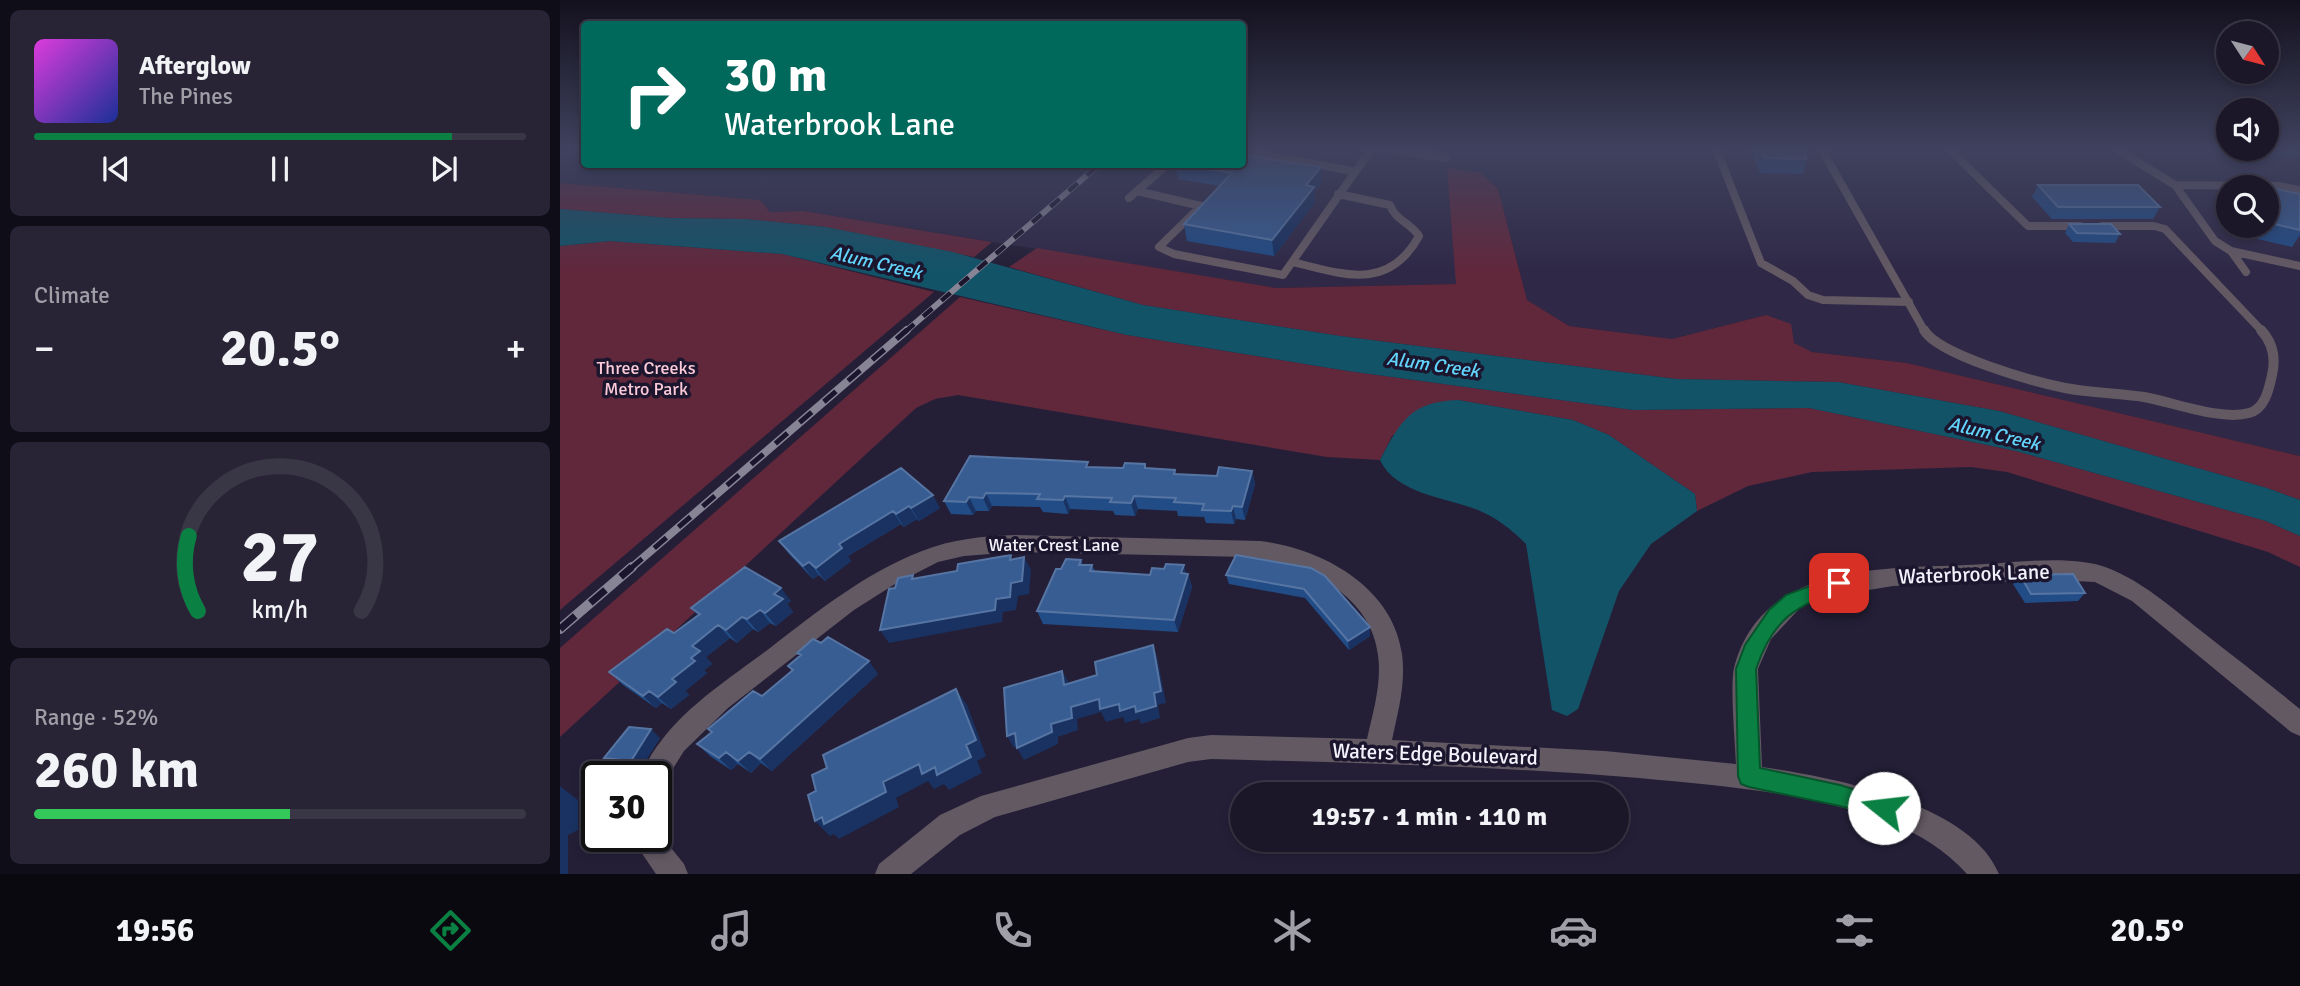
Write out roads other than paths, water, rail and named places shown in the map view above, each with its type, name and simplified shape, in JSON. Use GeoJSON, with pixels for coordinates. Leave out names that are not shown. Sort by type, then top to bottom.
{"type":"FeatureCollection","features":[{"type":"Feature","properties":{"kind":"street","name":"Water Crest Lane"},"geometry":{"type":"LineString","coordinates":[[662,761],[672,745],[709,710],[859,594],[933,556],[958,549],[1004,544],[1154,545],[1273,551],[1300,557],[1325,571],[1368,606],[1382,627],[1390,651],[1391,680],[1377,751]]}},
{"type":"Feature","properties":{"kind":"street","name":"Waterbrook Lane"},"geometry":{"type":"LineString","coordinates":[[1749,776],[1746,669],[1762,633],[1793,600],[1816,589],[1893,577],[2054,571],[2089,571],[2102,575],[2140,595],[2300,724]]}},
{"type":"Feature","properties":{"kind":"street","name":"Waters Edge Boulevard"},"geometry":{"type":"LineString","coordinates":[[889,874],[950,825],[991,805],[1188,750],[1211,747],[1564,759],[1749,776],[1840,795],[1907,815],[1946,837],[1984,874]]}},
{"type":"Feature","properties":{"kind":"street"},"geometry":{"type":"LineString","coordinates":[[657,852],[674,874]]}},
{"type":"Feature","properties":{"kind":"lane"},"geometry":{"type":"LineString","coordinates":[[1129,198],[1140,189]]}},
{"type":"Feature","properties":{"kind":"lane"},"geometry":{"type":"LineString","coordinates":[[1137,191],[1202,206],[1159,247],[1174,254],[1283,275],[1341,189]]}},
{"type":"Feature","properties":{"kind":"lane"},"geometry":{"type":"LineString","coordinates":[[1732,189],[1761,263],[1793,281],[1808,295],[1823,300],[1909,302]]}},
{"type":"Feature","properties":{"kind":"lane"},"geometry":{"type":"LineString","coordinates":[[1844,189],[1929,339],[1948,350],[2000,371],[2064,388],[2144,397],[2233,415],[2251,413],[2262,405],[2274,367],[2273,349],[2265,334],[2165,229],[2154,226],[2028,226],[1990,189]]}},
{"type":"Feature","properties":{"kind":"lane"},"geometry":{"type":"LineString","coordinates":[[2178,189],[2215,241],[2231,251],[2300,266]]}},
{"type":"Feature","properties":{"kind":"lane"},"geometry":{"type":"LineString","coordinates":[[1293,262],[1343,274],[1368,274],[1392,271],[1412,253],[1419,236],[1414,228],[1399,220],[1390,205],[1338,194]]}},
{"type":"Feature","properties":{"kind":"lane"},"geometry":{"type":"LineString","coordinates":[[2231,251],[2246,272]]}},
{"type":"Feature","properties":{"kind":"water","name":"Alum Creek"},"geometry":{"type":"Polygon","coordinates":[[[560,209],[670,218],[747,219],[826,227],[953,252],[1143,305],[1340,336],[1676,379],[1838,382],[1999,411],[2267,488],[2300,500],[2300,536],[2266,521],[2016,451],[1809,408],[1633,410],[1348,371],[1127,335],[782,254],[610,241],[560,246],[560,209]]]}},
{"type":"Feature","properties":{"kind":"water"},"geometry":{"type":"Polygon","coordinates":[[[1458,400],[1573,420],[1609,435],[1695,494],[1697,511],[1651,544],[1619,591],[1578,709],[1567,716],[1552,710],[1526,544],[1504,524],[1485,513],[1409,487],[1387,471],[1380,460],[1394,434],[1418,409],[1458,400]]]}},
{"type":"Feature","properties":{"kind":"railway"},"geometry":{"type":"LineString","coordinates":[[905,332],[1071,189]]}},
{"type":"Feature","properties":{"kind":"railway"},"geometry":{"type":"LineString","coordinates":[[630,569],[907,330]]}},
{"type":"Feature","properties":{"kind":"railway"},"geometry":{"type":"LineString","coordinates":[[560,629],[632,567]]}},
{"type":"Feature","properties":{"kind":"park label","name":"Three Creeks Metro Park"},"geometry":{"type":"Point","coordinates":[646,378]}}]}
